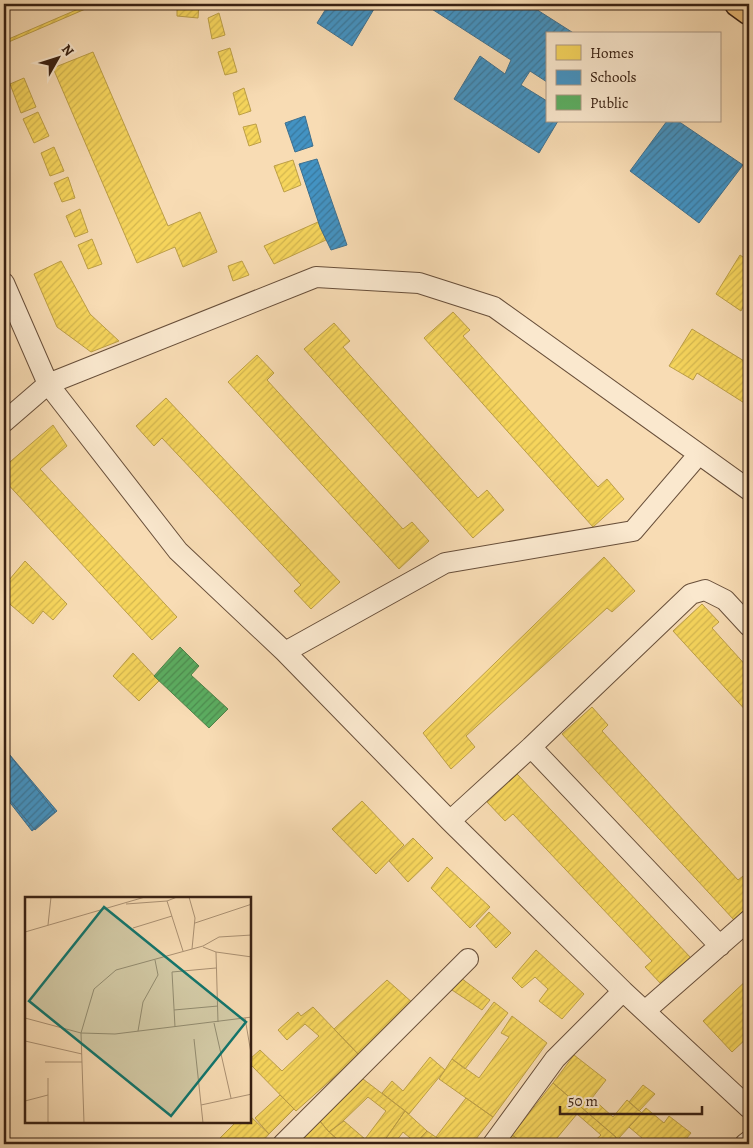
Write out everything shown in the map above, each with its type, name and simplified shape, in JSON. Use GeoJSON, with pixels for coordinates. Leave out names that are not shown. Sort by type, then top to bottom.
{"type":"FeatureCollection","features":[{"type":"Feature","properties":{"kind":"main road"},"geometry":{"type":"LineString","coordinates":[[738,4],[749,12]]}},
{"type":"Feature","properties":{"kind":"street"},"geometry":{"type":"LineString","coordinates":[[4,422],[48,384],[316,277],[419,283],[494,307],[749,490]]}},
{"type":"Feature","properties":{"kind":"street"},"geometry":{"type":"LineString","coordinates":[[4,283],[48,384],[178,551],[285,652],[450,821],[624,991],[749,1108]]}},
{"type":"Feature","properties":{"kind":"street"},"geometry":{"type":"LineString","coordinates":[[285,652],[444,563],[633,531],[698,454]]}},
{"type":"Feature","properties":{"kind":"street"},"geometry":{"type":"LineString","coordinates":[[450,821],[690,594],[705,590],[725,600],[749,626]]}},
{"type":"Feature","properties":{"kind":"street"},"geometry":{"type":"LineString","coordinates":[[531,746],[720,946]]}},
{"type":"Feature","properties":{"kind":"street"},"geometry":{"type":"LineString","coordinates":[[645,1011],[749,920]]}},
{"type":"Feature","properties":{"kind":"street"},"geometry":{"type":"LineString","coordinates":[[283,1144],[468,959]]}},
{"type":"Feature","properties":{"kind":"street"},"geometry":{"type":"LineString","coordinates":[[493,1144],[555,1059],[624,991]]}},
{"type":"Feature","properties":{"kind":"street"},"geometry":{"type":"LineString","coordinates":[[746,1144],[749,1141]]}},
{"type":"Feature","properties":{"kind":"building: Homes"},"geometry":{"type":"Polygon","coordinates":[[[4,4],[90,4],[4,41],[4,4]]]}},
{"type":"Feature","properties":{"kind":"building: Homes"},"geometry":{"type":"Polygon","coordinates":[[[11,4],[97,4],[4,44],[4,7],[11,4]]]}},
{"type":"Feature","properties":{"kind":"building: Homes"},"geometry":{"type":"Polygon","coordinates":[[[177,4],[199,4],[198,18],[177,16],[177,4]]]}},
{"type":"Feature","properties":{"kind":"building: Homes"},"geometry":{"type":"Polygon","coordinates":[[[219,13],[225,35],[212,39],[208,18],[219,13]]]}},
{"type":"Feature","properties":{"kind":"building: Homes"},"geometry":{"type":"Polygon","coordinates":[[[230,48],[237,72],[225,75],[218,52],[230,48]]]}},
{"type":"Feature","properties":{"kind":"building: Homes"},"geometry":{"type":"Polygon","coordinates":[[[93,52],[168,226],[200,212],[217,252],[183,267],[175,247],[137,263],[53,68],[93,52]]]}},
{"type":"Feature","properties":{"kind":"building: Homes"},"geometry":{"type":"Polygon","coordinates":[[[24,78],[36,107],[21,113],[10,84],[24,78]]]}},
{"type":"Feature","properties":{"kind":"building: Homes"},"geometry":{"type":"Polygon","coordinates":[[[244,88],[251,111],[239,115],[233,93],[244,88]]]}},
{"type":"Feature","properties":{"kind":"building: Homes"},"geometry":{"type":"Polygon","coordinates":[[[38,112],[49,136],[34,143],[23,119],[38,112]]]}},
{"type":"Feature","properties":{"kind":"building: Homes"},"geometry":{"type":"Polygon","coordinates":[[[256,124],[261,142],[249,146],[243,127],[256,124]]]}},
{"type":"Feature","properties":{"kind":"building: Homes"},"geometry":{"type":"Polygon","coordinates":[[[54,147],[64,171],[50,176],[41,153],[54,147]]]}},
{"type":"Feature","properties":{"kind":"building: Homes"},"geometry":{"type":"Polygon","coordinates":[[[293,160],[301,185],[284,192],[274,166],[293,160]]]}},
{"type":"Feature","properties":{"kind":"building: Homes"},"geometry":{"type":"Polygon","coordinates":[[[68,177],[75,198],[62,202],[54,183],[68,177]]]}},
{"type":"Feature","properties":{"kind":"building: Homes"},"geometry":{"type":"Polygon","coordinates":[[[80,209],[88,232],[75,237],[66,216],[80,209]]]}},
{"type":"Feature","properties":{"kind":"building: Homes"},"geometry":{"type":"Polygon","coordinates":[[[318,222],[326,240],[274,264],[264,246],[318,222]]]}},
{"type":"Feature","properties":{"kind":"building: Homes"},"geometry":{"type":"Polygon","coordinates":[[[92,239],[102,264],[88,269],[78,245],[92,239]]]}},
{"type":"Feature","properties":{"kind":"building: Homes"},"geometry":{"type":"Polygon","coordinates":[[[740,255],[749,261],[749,309],[744,305],[741,311],[716,294],[740,255]]]}},
{"type":"Feature","properties":{"kind":"building: Homes"},"geometry":{"type":"Polygon","coordinates":[[[61,261],[90,314],[119,341],[91,352],[57,327],[34,274],[61,261]]]}},
{"type":"Feature","properties":{"kind":"building: Homes"},"geometry":{"type":"Polygon","coordinates":[[[242,261],[249,275],[233,281],[228,266],[242,261]]]}},
{"type":"Feature","properties":{"kind":"building: Homes"},"geometry":{"type":"Polygon","coordinates":[[[453,312],[470,330],[463,336],[598,487],[607,479],[624,499],[593,527],[424,338],[453,312]]]}},
{"type":"Feature","properties":{"kind":"building: Homes"},"geometry":{"type":"Polygon","coordinates":[[[334,323],[350,341],[343,347],[478,498],[487,490],[504,510],[473,538],[304,349],[334,323]]]}},
{"type":"Feature","properties":{"kind":"building: Homes"},"geometry":{"type":"Polygon","coordinates":[[[692,329],[749,364],[749,406],[697,373],[693,380],[669,366],[692,329]]]}},
{"type":"Feature","properties":{"kind":"building: Homes"},"geometry":{"type":"Polygon","coordinates":[[[257,355],[274,373],[267,380],[403,529],[412,522],[429,541],[399,569],[228,382],[257,355]]]}},
{"type":"Feature","properties":{"kind":"building: Homes"},"geometry":{"type":"Polygon","coordinates":[[[166,398],[340,582],[311,609],[294,591],[301,585],[162,438],[154,446],[136,426],[166,398]]]}},
{"type":"Feature","properties":{"kind":"building: Homes"},"geometry":{"type":"Polygon","coordinates":[[[53,425],[67,446],[40,469],[177,617],[152,640],[4,480],[4,467],[53,425]]]}},
{"type":"Feature","properties":{"kind":"building: Homes"},"geometry":{"type":"Polygon","coordinates":[[[604,557],[635,591],[612,612],[607,608],[466,736],[475,747],[451,769],[423,733],[604,557]]]}},
{"type":"Feature","properties":{"kind":"building: Homes"},"geometry":{"type":"Polygon","coordinates":[[[25,561],[67,604],[53,620],[43,611],[33,624],[4,599],[4,586],[25,561]]]}},
{"type":"Feature","properties":{"kind":"building: Homes"},"geometry":{"type":"Polygon","coordinates":[[[702,604],[719,622],[712,628],[749,669],[749,714],[673,631],[702,604]]]}},
{"type":"Feature","properties":{"kind":"building: Homes"},"geometry":{"type":"Polygon","coordinates":[[[133,653],[159,681],[139,701],[113,676],[133,653]]]}},
{"type":"Feature","properties":{"kind":"building: Homes"},"geometry":{"type":"Polygon","coordinates":[[[592,707],[608,725],[602,731],[738,880],[747,873],[749,876],[749,906],[734,920],[562,734],[592,707]]]}},
{"type":"Feature","properties":{"kind":"building: Homes"},"geometry":{"type":"Polygon","coordinates":[[[517,774],[691,958],[662,985],[645,967],[652,961],[513,814],[505,821],[487,802],[517,774]]]}},
{"type":"Feature","properties":{"kind":"building: Homes"},"geometry":{"type":"Polygon","coordinates":[[[362,801],[404,845],[376,874],[332,829],[362,801]]]}},
{"type":"Feature","properties":{"kind":"building: Homes"},"geometry":{"type":"Polygon","coordinates":[[[413,838],[433,858],[408,882],[389,861],[413,838]]]}},
{"type":"Feature","properties":{"kind":"building: Homes"},"geometry":{"type":"Polygon","coordinates":[[[447,867],[490,907],[470,928],[431,888],[447,867]]]}},
{"type":"Feature","properties":{"kind":"building: Homes"},"geometry":{"type":"Polygon","coordinates":[[[489,912],[511,933],[496,948],[476,926],[489,912]]]}},
{"type":"Feature","properties":{"kind":"building: Homes"},"geometry":{"type":"Polygon","coordinates":[[[536,950],[584,994],[562,1019],[539,1001],[548,989],[535,977],[522,988],[512,978],[536,950]]]}},
{"type":"Feature","properties":{"kind":"building: Homes"},"geometry":{"type":"Polygon","coordinates":[[[461,978],[490,1000],[482,1010],[452,990],[461,978]]]}},
{"type":"Feature","properties":{"kind":"building: Homes"},"geometry":{"type":"Polygon","coordinates":[[[749,978],[749,1020],[743,1026],[749,1032],[749,1036],[732,1052],[703,1021],[749,978]]]}},
{"type":"Feature","properties":{"kind":"building: Homes"},"geometry":{"type":"Polygon","coordinates":[[[387,980],[414,1004],[359,1055],[334,1029],[387,980]]]}},
{"type":"Feature","properties":{"kind":"building: Homes"},"geometry":{"type":"Polygon","coordinates":[[[494,1002],[508,1013],[465,1069],[452,1059],[494,1002]]]}},
{"type":"Feature","properties":{"kind":"building: Homes"},"geometry":{"type":"Polygon","coordinates":[[[313,1007],[359,1055],[296,1111],[251,1065],[251,1058],[260,1050],[282,1071],[319,1036],[305,1024],[287,1040],[278,1030],[298,1012],[301,1016],[313,1007]]]}},
{"type":"Feature","properties":{"kind":"building: Homes"},"geometry":{"type":"Polygon","coordinates":[[[512,1016],[547,1043],[493,1117],[439,1079],[452,1059],[479,1078],[509,1037],[501,1033],[512,1016]]]}},
{"type":"Feature","properties":{"kind":"building: Homes"},"geometry":{"type":"Polygon","coordinates":[[[574,1055],[606,1080],[592,1098],[613,1117],[627,1100],[642,1113],[618,1139],[553,1083],[574,1055]]]}},
{"type":"Feature","properties":{"kind":"building: Homes"},"geometry":{"type":"Polygon","coordinates":[[[430,1057],[445,1070],[409,1114],[382,1093],[392,1081],[403,1091],[430,1057]]]}},
{"type":"Feature","properties":{"kind":"building: Homes"},"geometry":{"type":"Polygon","coordinates":[[[363,1079],[405,1111],[382,1144],[343,1144],[329,1132],[319,1120],[363,1079]],[[368,1097],[329,1132],[344,1121],[365,1139],[386,1111],[368,1097]]]}},
{"type":"Feature","properties":{"kind":"building: Homes"},"geometry":{"type":"Polygon","coordinates":[[[553,1083],[616,1137],[609,1144],[591,1144],[601,1135],[577,1114],[552,1144],[525,1144],[512,1135],[553,1083]]]}},
{"type":"Feature","properties":{"kind":"building: Homes"},"geometry":{"type":"Polygon","coordinates":[[[643,1085],[655,1094],[639,1111],[629,1102],[643,1085]]]}},
{"type":"Feature","properties":{"kind":"building: Homes"},"geometry":{"type":"Polygon","coordinates":[[[280,1095],[294,1109],[269,1134],[255,1118],[280,1095]]]}},
{"type":"Feature","properties":{"kind":"building: Homes"},"geometry":{"type":"Polygon","coordinates":[[[466,1098],[493,1117],[472,1144],[447,1144],[436,1137],[466,1098]]]}},
{"type":"Feature","properties":{"kind":"building: Homes"},"geometry":{"type":"Polygon","coordinates":[[[646,1108],[664,1123],[669,1116],[691,1133],[686,1139],[692,1144],[649,1144],[629,1127],[646,1108]]]}},
{"type":"Feature","properties":{"kind":"building: Homes"},"geometry":{"type":"Polygon","coordinates":[[[405,1111],[427,1131],[416,1143],[403,1132],[394,1144],[382,1144],[405,1111]]]}},
{"type":"Feature","properties":{"kind":"building: Homes"},"geometry":{"type":"Polygon","coordinates":[[[251,1117],[269,1134],[260,1144],[226,1144],[220,1138],[235,1123],[251,1123],[251,1117]]]}},
{"type":"Feature","properties":{"kind":"building: Homes"},"geometry":{"type":"Polygon","coordinates":[[[319,1120],[329,1132],[343,1144],[296,1144],[319,1120]]]}},
{"type":"Feature","properties":{"kind":"building: Homes"},"geometry":{"type":"Polygon","coordinates":[[[427,1131],[446,1144],[416,1143],[427,1131]]]}},
{"type":"Feature","properties":{"kind":"building: Homes"},"geometry":{"type":"Polygon","coordinates":[[[512,1135],[525,1144],[505,1144],[512,1135]]]}},
{"type":"Feature","properties":{"kind":"building: Schools"},"geometry":{"type":"Polygon","coordinates":[[[329,4],[377,4],[352,46],[317,23],[329,4]]]}},
{"type":"Feature","properties":{"kind":"building: Schools"},"geometry":{"type":"Polygon","coordinates":[[[424,4],[528,4],[572,32],[546,32],[546,81],[530,71],[521,85],[546,100],[546,122],[557,122],[539,153],[454,99],[480,56],[505,74],[511,60],[424,4]]]}},
{"type":"Feature","properties":{"kind":"building: Schools"},"geometry":{"type":"Polygon","coordinates":[[[305,116],[313,146],[295,152],[285,123],[305,116]]]}},
{"type":"Feature","properties":{"kind":"building: Schools"},"geometry":{"type":"Polygon","coordinates":[[[666,122],[679,122],[743,165],[699,223],[630,171],[666,122]]]}},
{"type":"Feature","properties":{"kind":"building: Schools"},"geometry":{"type":"Polygon","coordinates":[[[317,159],[347,245],[331,250],[320,227],[299,164],[317,159]]]}},
{"type":"Feature","properties":{"kind":"building: Schools"},"geometry":{"type":"Polygon","coordinates":[[[4,748],[55,812],[32,831],[4,795],[4,748]]]}},
{"type":"Feature","properties":{"kind":"building: Schools"},"geometry":{"type":"Polygon","coordinates":[[[4,748],[57,811],[35,830],[4,793],[4,748]]]}},
{"type":"Feature","properties":{"kind":"building: Public"},"geometry":{"type":"Polygon","coordinates":[[[180,647],[199,666],[191,675],[228,709],[209,728],[154,676],[180,647]]]}}]}
